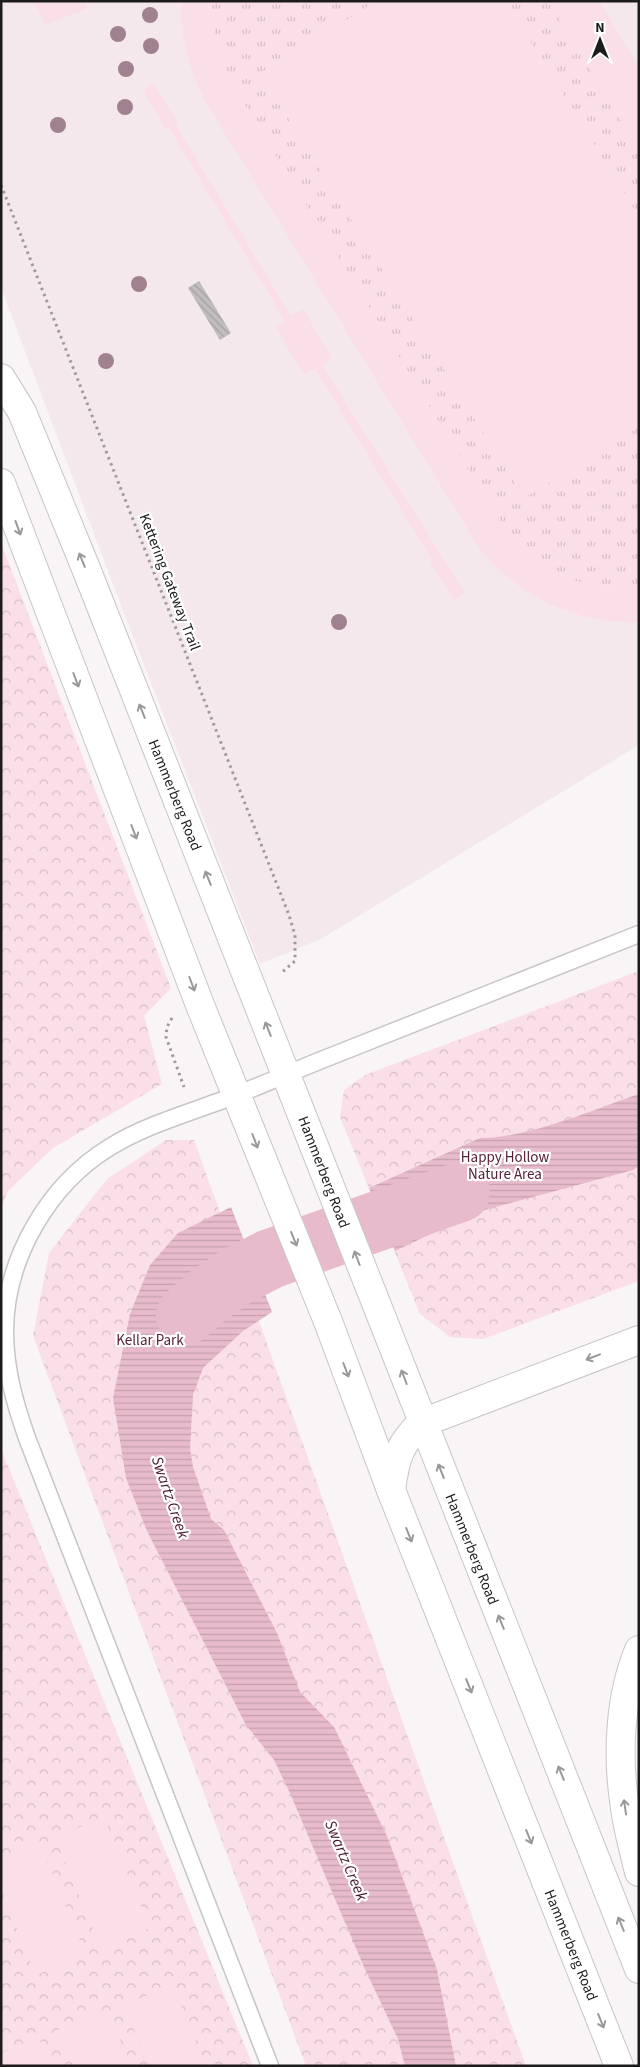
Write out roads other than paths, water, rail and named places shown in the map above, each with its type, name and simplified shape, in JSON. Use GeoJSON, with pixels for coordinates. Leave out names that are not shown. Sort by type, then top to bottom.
{"type":"FeatureCollection","features":[{"type":"Feature","properties":{"kind":"main road","name":"Hammerberg Road"},"geometry":{"type":"LineString","coordinates":[[1,378],[22,412],[639,1969]]}},
{"type":"Feature","properties":{"kind":"main road","name":"Hammerberg Road"},"geometry":{"type":"LineString","coordinates":[[1,483],[200,1005],[329,1324],[391,1490],[619,2066]]}},
{"type":"Feature","properties":{"kind":"main road"},"geometry":{"type":"LineString","coordinates":[[391,1490],[399,1451],[409,1434],[422,1422],[639,1340]]}},
{"type":"Feature","properties":{"kind":"main road"},"geometry":{"type":"LineString","coordinates":[[639,1650],[633,1664],[624,1702],[621,1765],[625,1808],[639,1872]]}},
{"type":"Feature","properties":{"kind":"lane"},"geometry":{"type":"LineString","coordinates":[[270,2066],[14,1401],[5,1332],[8,1294],[14,1275],[34,1227],[53,1198],[81,1168],[111,1147],[148,1129],[238,1095],[639,934]]}},
{"type":"Feature","properties":{"kind":"water"},"geometry":{"type":"Polygon","coordinates":[[[639,1094],[639,1166],[633,1170],[477,1212],[395,1251],[369,1188],[480,1138],[499,1137],[539,1128],[639,1094]]]}},
{"type":"Feature","properties":{"kind":"water"},"geometry":{"type":"Polygon","coordinates":[[[231,1207],[272,1312],[243,1331],[203,1368],[193,1395],[190,1449],[193,1467],[211,1519],[224,1530],[277,1633],[300,1692],[334,1727],[387,1836],[437,1970],[456,2066],[405,2066],[398,2039],[364,1967],[290,1793],[274,1760],[246,1725],[147,1531],[126,1478],[113,1398],[130,1314],[150,1265],[178,1233],[231,1207]]]}},
{"type":"Feature","properties":{"kind":"waterway","name":"Swartz Creek"},"geometry":{"type":"LineString","coordinates":[[186,1315],[210,1294],[237,1276],[270,1259],[460,1192]]}},
{"type":"Feature","properties":{"kind":"park label","name":"Happy Hollow Nature Area"},"geometry":{"type":"Point","coordinates":[505,1166]}},
{"type":"Feature","properties":{"kind":"park label","name":"Kellar Park"},"geometry":{"type":"Point","coordinates":[150,1340]}}]}
